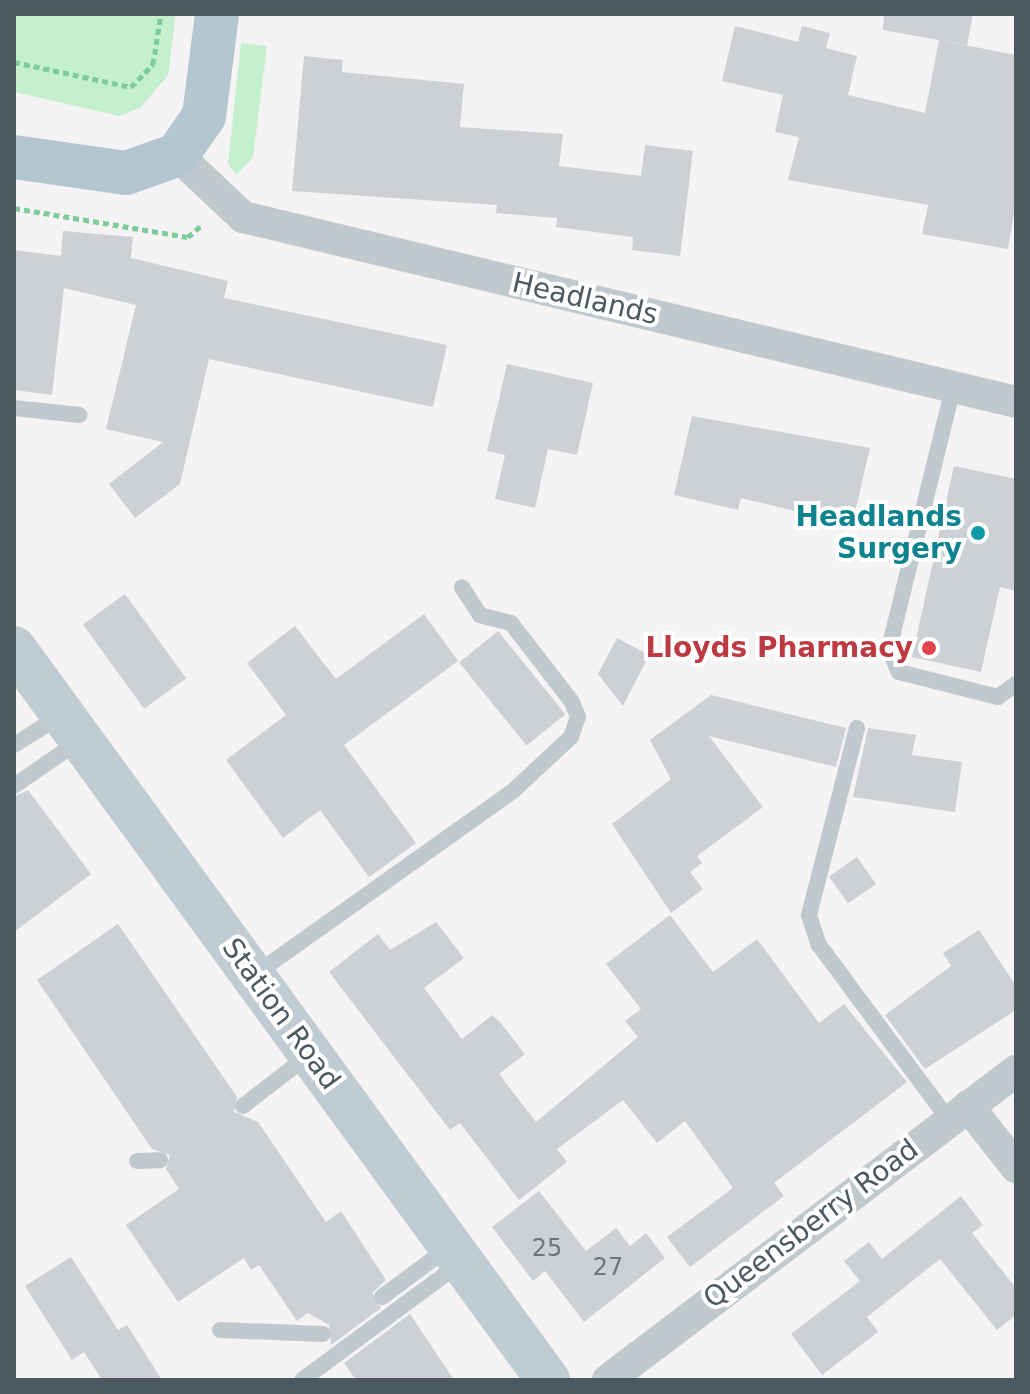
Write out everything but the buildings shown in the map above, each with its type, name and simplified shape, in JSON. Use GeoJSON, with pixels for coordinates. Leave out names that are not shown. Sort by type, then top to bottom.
{"type":"FeatureCollection","features":[{"type":"Feature","properties":{"kind":"main road"},"geometry":{"type":"LineString","coordinates":[[14,157],[126,173],[177,155],[204,116],[217,14]]}},
{"type":"Feature","properties":{"kind":"main road","name":"Station Road"},"geometry":{"type":"LineString","coordinates":[[14,648],[548,1380]]}},
{"type":"Feature","properties":{"kind":"street","name":"Headlands"},"geometry":{"type":"LineString","coordinates":[[177,155],[243,217],[1016,402]]}},
{"type":"Feature","properties":{"kind":"street","name":"Queensberry Road"},"geometry":{"type":"LineString","coordinates":[[608,1380],[1016,1071]]}},
{"type":"Feature","properties":{"kind":"street"},"geometry":{"type":"LineString","coordinates":[[959,1113],[1016,1167]]}},
{"type":"Feature","properties":{"kind":"lane"},"geometry":{"type":"LineString","coordinates":[[953,388],[889,649],[899,672],[998,697],[1016,684]]}},
{"type":"Feature","properties":{"kind":"lane"},"geometry":{"type":"LineString","coordinates":[[14,408],[80,415]]}},
{"type":"Feature","properties":{"kind":"lane"},"geometry":{"type":"LineString","coordinates":[[253,976],[514,790],[571,737],[578,717],[572,702],[511,623],[480,615],[462,587]]}},
{"type":"Feature","properties":{"kind":"lane"},"geometry":{"type":"LineString","coordinates":[[14,745],[70,728]]}},
{"type":"Feature","properties":{"kind":"lane"},"geometry":{"type":"LineString","coordinates":[[14,786],[70,728]]}},
{"type":"Feature","properties":{"kind":"lane"},"geometry":{"type":"LineString","coordinates":[[857,728],[809,915],[819,945],[959,1113]]}},
{"type":"Feature","properties":{"kind":"lane"},"geometry":{"type":"LineString","coordinates":[[243,1106],[310,1054]]}},
{"type":"Feature","properties":{"kind":"lane"},"geometry":{"type":"LineString","coordinates":[[137,1161],[160,1160]]}},
{"type":"Feature","properties":{"kind":"lane"},"geometry":{"type":"LineString","coordinates":[[382,1297],[456,1254]]}},
{"type":"Feature","properties":{"kind":"lane"},"geometry":{"type":"LineString","coordinates":[[302,1380],[456,1254]]}},
{"type":"Feature","properties":{"kind":"lane"},"geometry":{"type":"LineString","coordinates":[[220,1330],[323,1334]]}},
{"type":"Feature","properties":{"kind":"path"},"geometry":{"type":"LineString","coordinates":[[14,62],[131,87],[153,64],[161,14]]}},
{"type":"Feature","properties":{"kind":"path"},"geometry":{"type":"LineString","coordinates":[[14,208],[188,237],[206,222]]}},
{"type":"Feature","properties":{"kind":"green space"},"geometry":{"type":"Polygon","coordinates":[[[14,14],[176,14],[168,75],[141,107],[120,116],[14,92],[14,14]]]}},
{"type":"Feature","properties":{"kind":"green space"},"geometry":{"type":"Polygon","coordinates":[[[241,43],[267,46],[253,158],[236,175],[228,163],[241,43]]]}},
{"type":"Feature","properties":{"kind":"place","name":"Headlands Surgery"},"geometry":{"type":"Point","coordinates":[978,533]}},
{"type":"Feature","properties":{"kind":"place","name":"Lloyds Pharmacy"},"geometry":{"type":"Point","coordinates":[929,648]}}]}
